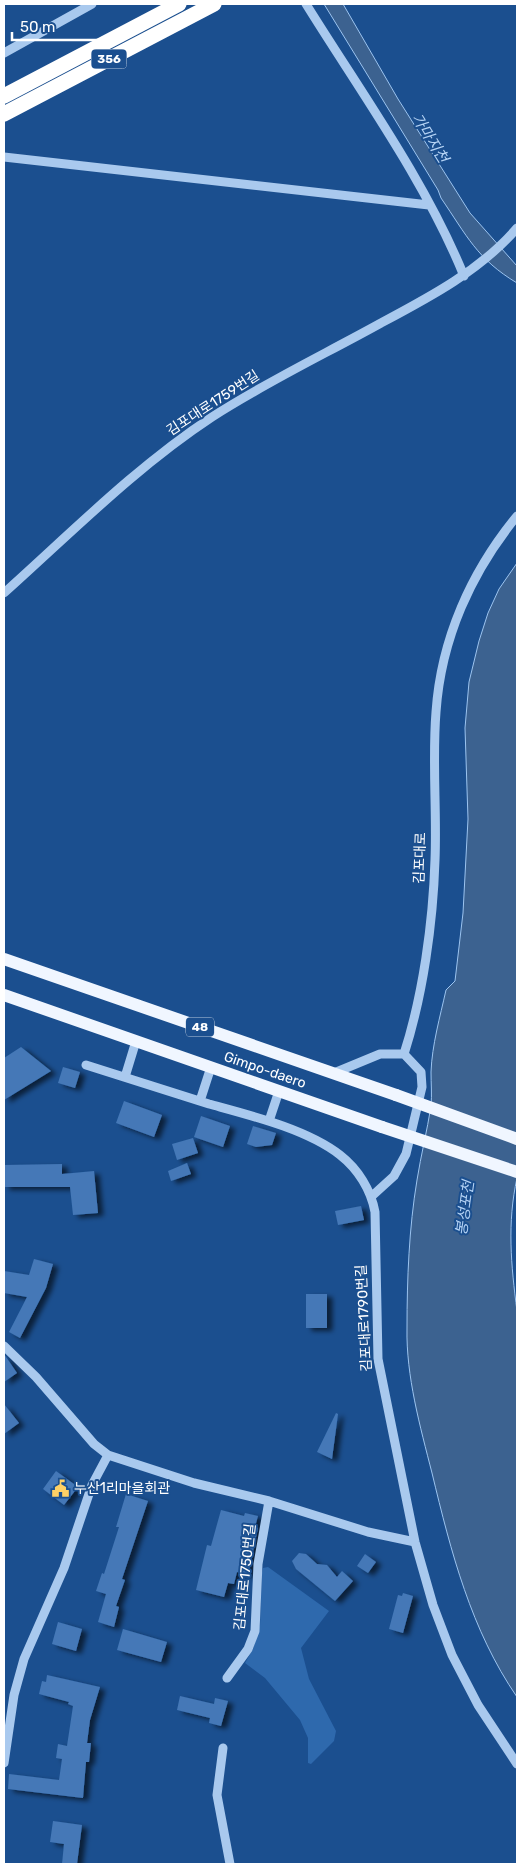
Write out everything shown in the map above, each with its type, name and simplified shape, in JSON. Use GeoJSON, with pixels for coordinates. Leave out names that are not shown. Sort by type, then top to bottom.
{"type":"FeatureCollection","features":[{"type":"Feature","properties":{"kind":"highway","name":"356"},"geometry":{"type":"LineString","coordinates":[[4,96],[179,4]]}},
{"type":"Feature","properties":{"kind":"highway","name":"356"},"geometry":{"type":"LineString","coordinates":[[4,114],[214,4]]}},
{"type":"Feature","properties":{"kind":"main road","name":"Gimpo-daero"},"geometry":{"type":"LineString","coordinates":[[4,959],[334,1073],[517,1139]]}},
{"type":"Feature","properties":{"kind":"main road","name":"Gimpo-daero"},"geometry":{"type":"LineString","coordinates":[[4,995],[517,1172]]}},
{"type":"Feature","properties":{"kind":"street"},"geometry":{"type":"LineString","coordinates":[[4,53],[92,4]]}},
{"type":"Feature","properties":{"kind":"street"},"geometry":{"type":"LineString","coordinates":[[306,4],[429,205],[454,250],[464,276]]}},
{"type":"Feature","properties":{"kind":"street"},"geometry":{"type":"LineString","coordinates":[[4,157],[429,205]]}},
{"type":"Feature","properties":{"kind":"street","name":"김포대로1759번길"},"geometry":{"type":"LineString","coordinates":[[4,593],[137,474],[182,438],[265,386],[419,303],[464,276],[511,236],[517,228]]}},
{"type":"Feature","properties":{"kind":"street","name":"김포대로"},"geometry":{"type":"LineString","coordinates":[[404,1054],[412,1025],[431,923],[435,859],[434,737],[441,671],[449,638],[471,587],[484,561],[517,516]]}},
{"type":"Feature","properties":{"kind":"street"},"geometry":{"type":"LineString","coordinates":[[125,1077],[136,1041]]}},
{"type":"Feature","properties":{"kind":"street"},"geometry":{"type":"LineString","coordinates":[[334,1073],[380,1054],[404,1054],[421,1072],[422,1087],[406,1154],[394,1176],[372,1196]]}},
{"type":"Feature","properties":{"kind":"street","name":"김포대로1790번길"},"geometry":{"type":"LineString","coordinates":[[86,1065],[269,1121],[325,1146],[340,1155],[352,1167],[372,1196],[375,1212],[378,1359],[415,1542],[433,1605],[452,1655],[478,1706],[517,1764]]}},
{"type":"Feature","properties":{"kind":"street"},"geometry":{"type":"LineString","coordinates":[[200,1101],[211,1067]]}},
{"type":"Feature","properties":{"kind":"street"},"geometry":{"type":"LineString","coordinates":[[269,1121],[279,1091]]}},
{"type":"Feature","properties":{"kind":"street"},"geometry":{"type":"LineString","coordinates":[[4,1346],[36,1378],[94,1444],[108,1455],[194,1483],[269,1500],[368,1532],[415,1542]]}},
{"type":"Feature","properties":{"kind":"street"},"geometry":{"type":"LineString","coordinates":[[4,1763],[14,1695],[24,1659],[64,1568],[92,1485],[108,1455]]}},
{"type":"Feature","properties":{"kind":"street","name":"김포대로1750번길"},"geometry":{"type":"LineString","coordinates":[[226,1678],[248,1649],[255,1631],[258,1564],[269,1500]]}},
{"type":"Feature","properties":{"kind":"street"},"geometry":{"type":"LineString","coordinates":[[223,1748],[217,1795],[230,1864]]}},
{"type":"Feature","properties":{"kind":"shaded area"},"geometry":{"type":"Polygon","coordinates":[[[268,1567],[329,1611],[301,1648],[309,1679],[336,1731],[334,1741],[311,1764],[308,1763],[308,1738],[300,1720],[265,1678],[245,1663],[253,1649],[260,1625],[262,1573],[263,1568],[268,1567]]]}},
{"type":"Feature","properties":{"kind":"water"},"geometry":{"type":"Polygon","coordinates":[[[324,4],[343,4],[398,99],[470,213],[517,266],[517,283],[482,256],[466,235],[441,198],[438,190],[324,4]]]}},
{"type":"Feature","properties":{"kind":"water","name":"봉성포천"},"geometry":{"type":"Polygon","coordinates":[[[517,563],[517,1178],[512,1211],[511,1244],[517,1311],[517,1697],[487,1645],[464,1590],[455,1561],[439,1503],[411,1383],[407,1328],[410,1235],[414,1198],[431,1106],[433,1052],[446,990],[455,981],[463,913],[468,819],[465,728],[469,682],[488,613],[499,589],[517,563]]]}},
{"type":"Feature","properties":{"kind":"building"},"geometry":{"type":"Polygon","coordinates":[[[21,1047],[51,1071],[4,1100],[4,1058],[21,1047]]]}},
{"type":"Feature","properties":{"kind":"building"},"geometry":{"type":"Polygon","coordinates":[[[63,1067],[80,1072],[75,1088],[58,1083],[63,1067]]]}},
{"type":"Feature","properties":{"kind":"building"},"geometry":{"type":"Polygon","coordinates":[[[124,1101],[162,1115],[154,1137],[116,1123],[124,1101]]]}},
{"type":"Feature","properties":{"kind":"building"},"geometry":{"type":"Polygon","coordinates":[[[201,1116],[230,1126],[223,1147],[194,1137],[201,1116]]]}},
{"type":"Feature","properties":{"kind":"building"},"geometry":{"type":"Polygon","coordinates":[[[253,1126],[276,1133],[272,1145],[256,1147],[247,1144],[253,1126]]]}},
{"type":"Feature","properties":{"kind":"building"},"geometry":{"type":"Polygon","coordinates":[[[193,1138],[198,1153],[177,1160],[172,1144],[193,1138]]]}},
{"type":"Feature","properties":{"kind":"building"},"geometry":{"type":"Polygon","coordinates":[[[187,1163],[191,1174],[171,1181],[168,1171],[187,1163]]]}},
{"type":"Feature","properties":{"kind":"building"},"geometry":{"type":"Polygon","coordinates":[[[62,1164],[62,1174],[94,1171],[98,1213],[73,1215],[70,1187],[4,1187],[4,1165],[62,1164]]]}},
{"type":"Feature","properties":{"kind":"building"},"geometry":{"type":"Polygon","coordinates":[[[361,1206],[364,1220],[338,1225],[335,1211],[361,1206]]]}},
{"type":"Feature","properties":{"kind":"building"},"geometry":{"type":"Polygon","coordinates":[[[34,1259],[53,1264],[46,1288],[20,1338],[9,1332],[27,1297],[4,1293],[4,1271],[29,1275],[34,1259]]]}},
{"type":"Feature","properties":{"kind":"building"},"geometry":{"type":"Polygon","coordinates":[[[306,1294],[327,1294],[327,1328],[306,1328],[306,1294]]]}},
{"type":"Feature","properties":{"kind":"building"},"geometry":{"type":"Polygon","coordinates":[[[4,1354],[17,1373],[4,1382],[4,1354]]]}},
{"type":"Feature","properties":{"kind":"building"},"geometry":{"type":"Polygon","coordinates":[[[4,1404],[19,1423],[4,1434],[4,1404]]]}},
{"type":"Feature","properties":{"kind":"building"},"geometry":{"type":"Polygon","coordinates":[[[336,1413],[338,1414],[332,1459],[317,1452],[336,1413]]]}},
{"type":"Feature","properties":{"kind":"building","name":"누산1리마을회관"},"geometry":{"type":"Polygon","coordinates":[[[56,1471],[78,1487],[64,1505],[43,1489],[56,1471]]]}},
{"type":"Feature","properties":{"kind":"building"},"geometry":{"type":"Polygon","coordinates":[[[126,1494],[148,1501],[122,1579],[125,1580],[116,1606],[119,1607],[114,1627],[98,1622],[106,1594],[96,1591],[102,1573],[104,1574],[119,1527],[116,1527],[126,1494]]]}},
{"type":"Feature","properties":{"kind":"building"},"geometry":{"type":"Polygon","coordinates":[[[221,1510],[244,1516],[245,1513],[258,1516],[255,1527],[258,1528],[248,1575],[237,1572],[234,1584],[228,1583],[224,1597],[196,1590],[207,1545],[211,1546],[221,1510]]]}},
{"type":"Feature","properties":{"kind":"building"},"geometry":{"type":"Polygon","coordinates":[[[299,1553],[306,1554],[317,1564],[327,1565],[337,1577],[342,1571],[353,1581],[335,1601],[296,1569],[292,1561],[299,1553]]]}},
{"type":"Feature","properties":{"kind":"building"},"geometry":{"type":"Polygon","coordinates":[[[365,1554],[376,1562],[368,1573],[357,1566],[365,1554]]]}},
{"type":"Feature","properties":{"kind":"building"},"geometry":{"type":"Polygon","coordinates":[[[403,1593],[413,1596],[403,1633],[389,1629],[398,1595],[402,1596],[403,1593]]]}},
{"type":"Feature","properties":{"kind":"building"},"geometry":{"type":"Polygon","coordinates":[[[58,1622],[82,1629],[76,1651],[52,1644],[58,1622]]]}},
{"type":"Feature","properties":{"kind":"building"},"geometry":{"type":"Polygon","coordinates":[[[123,1629],[167,1642],[161,1662],[117,1650],[123,1629]]]}},
{"type":"Feature","properties":{"kind":"building"},"geometry":{"type":"Polygon","coordinates":[[[47,1675],[100,1687],[90,1720],[87,1743],[91,1743],[89,1762],[86,1762],[83,1798],[8,1789],[9,1774],[59,1780],[62,1759],[56,1758],[58,1744],[67,1746],[73,1706],[68,1704],[69,1702],[39,1694],[42,1681],[46,1682],[47,1675]]]}},
{"type":"Feature","properties":{"kind":"building"},"geometry":{"type":"Polygon","coordinates":[[[180,1696],[214,1704],[215,1698],[228,1701],[221,1726],[209,1723],[210,1718],[177,1710],[180,1696]]]}},
{"type":"Feature","properties":{"kind":"building"},"geometry":{"type":"Polygon","coordinates":[[[53,1821],[82,1825],[77,1864],[62,1864],[64,1844],[50,1842],[53,1821]]]}},
{"type":"Feature","properties":{"kind":"place","name":"누산1리마을회관"},"geometry":{"type":"Point","coordinates":[60,1488]}},
{"type":"Feature","properties":{"kind":"water label","name":"가마지천"},"geometry":{"type":"Point","coordinates":[430,138]}}]}
